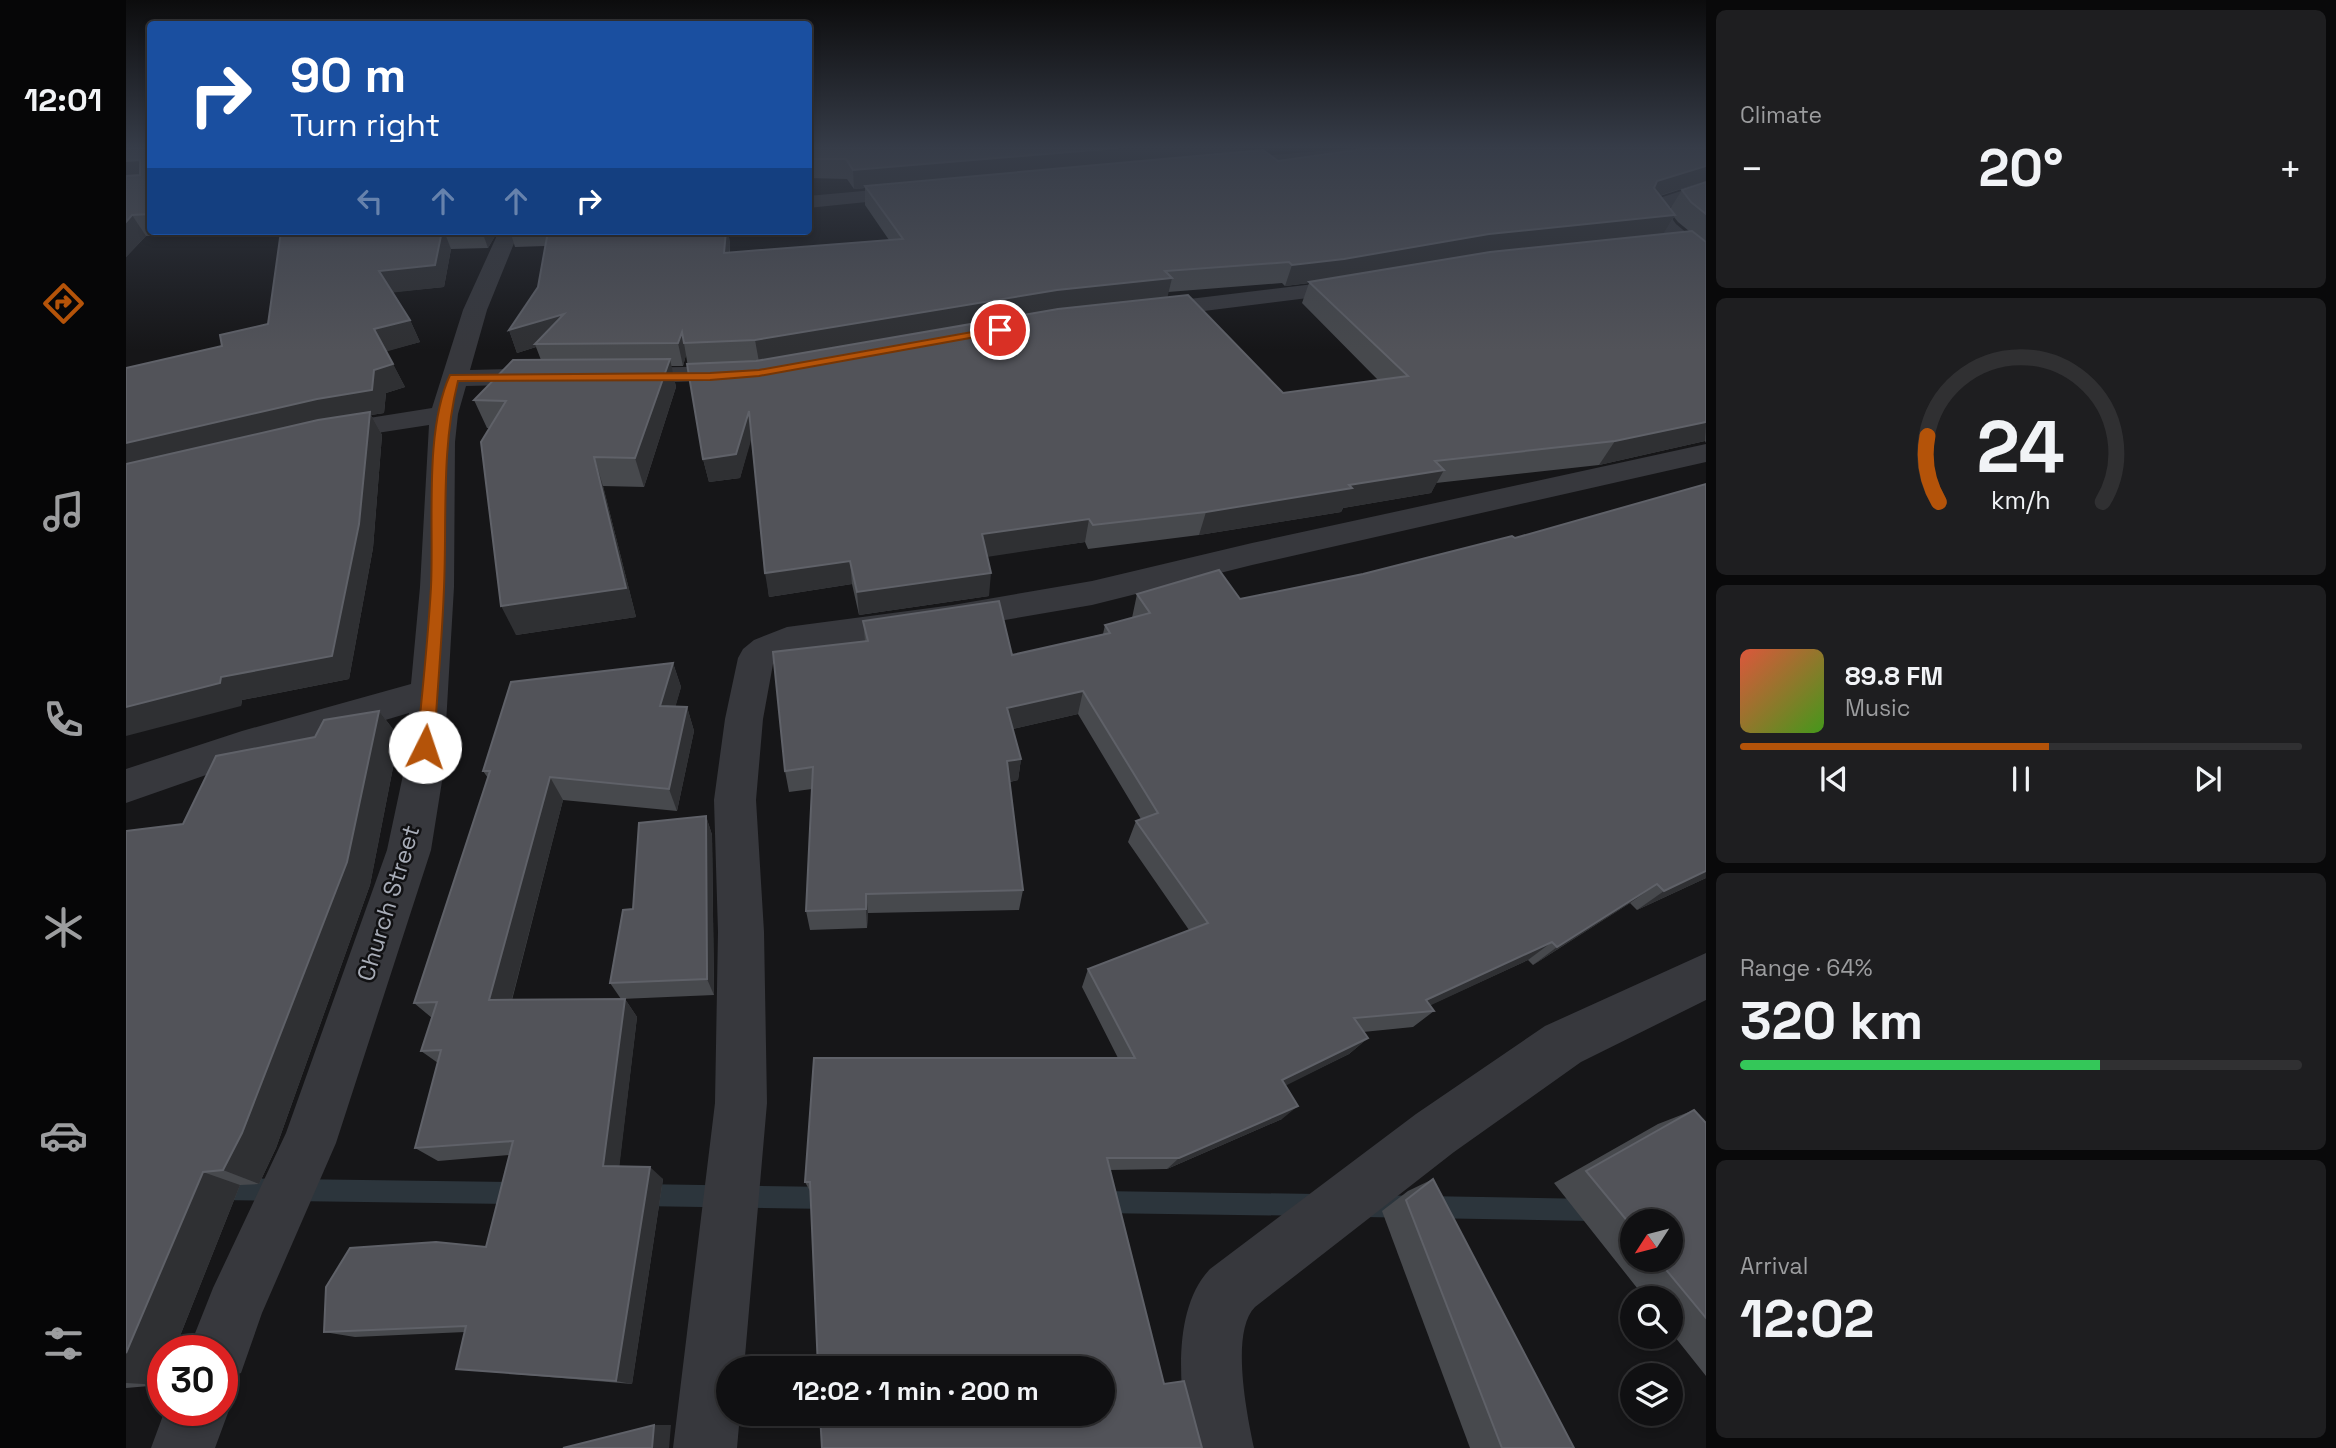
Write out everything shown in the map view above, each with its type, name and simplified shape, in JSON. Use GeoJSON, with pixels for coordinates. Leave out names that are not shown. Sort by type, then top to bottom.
{"type":"FeatureCollection","features":[{"type":"Feature","properties":{"kind":"street"},"geometry":{"type":"LineString","coordinates":[[1659,216],[1706,260]]}},
{"type":"Feature","properties":{"kind":"street","name":"Church Street"},"geometry":{"type":"LineString","coordinates":[[225,1335],[309,1143],[409,850],[423,775],[430,693],[438,587],[440,442],[449,396],[475,310],[507,235]]}},
{"type":"Feature","properties":{"kind":"street"},"geometry":{"type":"LineString","coordinates":[[1656,245],[1684,242]]}},
{"type":"Feature","properties":{"kind":"street"},"geometry":{"type":"LineString","coordinates":[[1123,314],[1289,296],[1376,282]]}},
{"type":"Feature","properties":{"kind":"street"},"geometry":{"type":"LineString","coordinates":[[603,376],[759,373]]}},
{"type":"Feature","properties":{"kind":"street"},"geometry":{"type":"LineString","coordinates":[[294,440],[449,396],[577,376]]}},
{"type":"Feature","properties":{"kind":"street"},"geometry":{"type":"LineString","coordinates":[[705,1448],[741,1103],[741,932],[735,800],[744,719],[756,658],[767,649],[788,640],[940,619],[1093,593],[1252,554],[1706,453]]}},
{"type":"Feature","properties":{"kind":"street"},"geometry":{"type":"LineString","coordinates":[[126,786],[242,747],[430,693]]}},
{"type":"Feature","properties":{"kind":"street"},"geometry":{"type":"LineString","coordinates":[[1222,1448],[1212,1400],[1215,1320],[1223,1298],[1249,1273],[1435,1133],[1563,1044],[1706,976]]}},
{"type":"Feature","properties":{"kind":"street"},"geometry":{"type":"LineString","coordinates":[[183,1448],[191,1426]]}},
{"type":"Feature","properties":{"kind":"building"},"geometry":{"type":"Polygon","coordinates":[[[886,216],[1669,216],[1489,234],[1344,259],[1292,265],[1289,262],[1165,271],[1172,278],[1057,290],[755,340],[684,343],[682,332],[678,343],[535,344],[564,314],[509,330],[538,287],[547,235],[726,235],[724,253],[903,239],[886,216]]]}},
{"type":"Feature","properties":{"kind":"building"},"geometry":{"type":"Polygon","coordinates":[[[1692,231],[1706,242],[1706,422],[1615,441],[1435,461],[1444,470],[1206,512],[1093,525],[1089,519],[982,534],[991,573],[857,592],[850,561],[765,573],[749,411],[736,454],[703,459],[687,364],[756,361],[1058,309],[1188,295],[1283,393],[1408,376],[1309,282],[1490,252],[1692,231]]]}},
{"type":"Feature","properties":{"kind":"building"},"geometry":{"type":"Polygon","coordinates":[[[280,235],[441,235],[435,265],[379,271],[410,320],[374,329],[393,364],[374,370],[372,390],[317,399],[126,443],[126,368],[222,346],[220,335],[268,324],[280,235]]]}},
{"type":"Feature","properties":{"kind":"building"},"geometry":{"type":"Polygon","coordinates":[[[670,359],[635,458],[594,457],[626,588],[501,606],[481,442],[506,401],[474,400],[513,360],[670,359]]]}},
{"type":"Feature","properties":{"kind":"building"},"geometry":{"type":"Polygon","coordinates":[[[370,412],[359,524],[332,656],[221,677],[220,683],[126,707],[126,464],[318,420],[370,412]]]}},
{"type":"Feature","properties":{"kind":"building"},"geometry":{"type":"Polygon","coordinates":[[[1706,484],[1706,871],[1664,891],[1657,884],[1557,947],[1552,942],[1426,1000],[1434,1011],[1354,1018],[1368,1038],[1282,1080],[1298,1106],[1179,1158],[1107,1158],[1164,1384],[1184,1381],[1202,1448],[822,1448],[821,1426],[1115,1426],[1115,1356],[817,1356],[810,1182],[805,1182],[814,1058],[1135,1058],[1088,969],[1208,923],[1136,821],[1158,813],[1083,691],[1007,708],[1021,759],[1007,761],[1023,890],[866,894],[866,909],[806,911],[813,767],[785,771],[773,652],[868,641],[863,621],[999,601],[1012,655],[1110,633],[1105,625],[1150,613],[1137,594],[1219,570],[1240,599],[1363,574],[1512,536],[1515,538],[1706,484]]]}},
{"type":"Feature","properties":{"kind":"building"},"geometry":{"type":"Polygon","coordinates":[[[673,663],[660,706],[687,707],[669,789],[550,777],[489,1000],[625,999],[603,1166],[650,1167],[616,1381],[456,1369],[466,1326],[324,1332],[326,1287],[350,1248],[436,1242],[486,1247],[513,1141],[415,1148],[441,1050],[421,1051],[437,1002],[414,1003],[490,771],[483,771],[511,682],[673,663]]]}},
{"type":"Feature","properties":{"kind":"building"},"geometry":{"type":"Polygon","coordinates":[[[379,711],[347,862],[242,1133],[223,1170],[203,1172],[126,1353],[126,831],[183,824],[216,756],[315,737],[324,720],[379,711]]]}},
{"type":"Feature","properties":{"kind":"building"},"geometry":{"type":"Polygon","coordinates":[[[706,816],[707,979],[610,983],[623,910],[633,909],[639,823],[706,816]]]}},
{"type":"Feature","properties":{"kind":"building"},"geometry":{"type":"Polygon","coordinates":[[[1694,1110],[1706,1123],[1706,1318],[1683,1290],[1683,1286],[1680,1286],[1668,1272],[1684,1272],[1684,1209],[1620,1209],[1620,1212],[1586,1171],[1694,1110]]]}},
{"type":"Feature","properties":{"kind":"building"},"geometry":{"type":"Polygon","coordinates":[[[1433,1179],[1574,1448],[1502,1448],[1406,1200],[1433,1179]]]}},
{"type":"Feature","properties":{"kind":"building"},"geometry":{"type":"Polygon","coordinates":[[[654,1425],[652,1448],[563,1448],[654,1425]]]}},
{"type":"Feature","properties":{"kind":"waterway"},"geometry":{"type":"LineString","coordinates":[[219,1189],[519,1193]]}},
{"type":"Feature","properties":{"kind":"waterway"},"geometry":{"type":"LineString","coordinates":[[639,1195],[830,1198]]}},
{"type":"Feature","properties":{"kind":"waterway"},"geometry":{"type":"LineString","coordinates":[[1098,1202],[1317,1205]]}},
{"type":"Feature","properties":{"kind":"waterway"},"geometry":{"type":"LineString","coordinates":[[1364,1206],[1593,1210]]}},
{"type":"Feature","properties":{"kind":"route"},"geometry":{"type":"LineString","coordinates":[[425,747],[438,587],[440,442],[454,377],[710,376],[759,373],[1000,330]]}}]}
